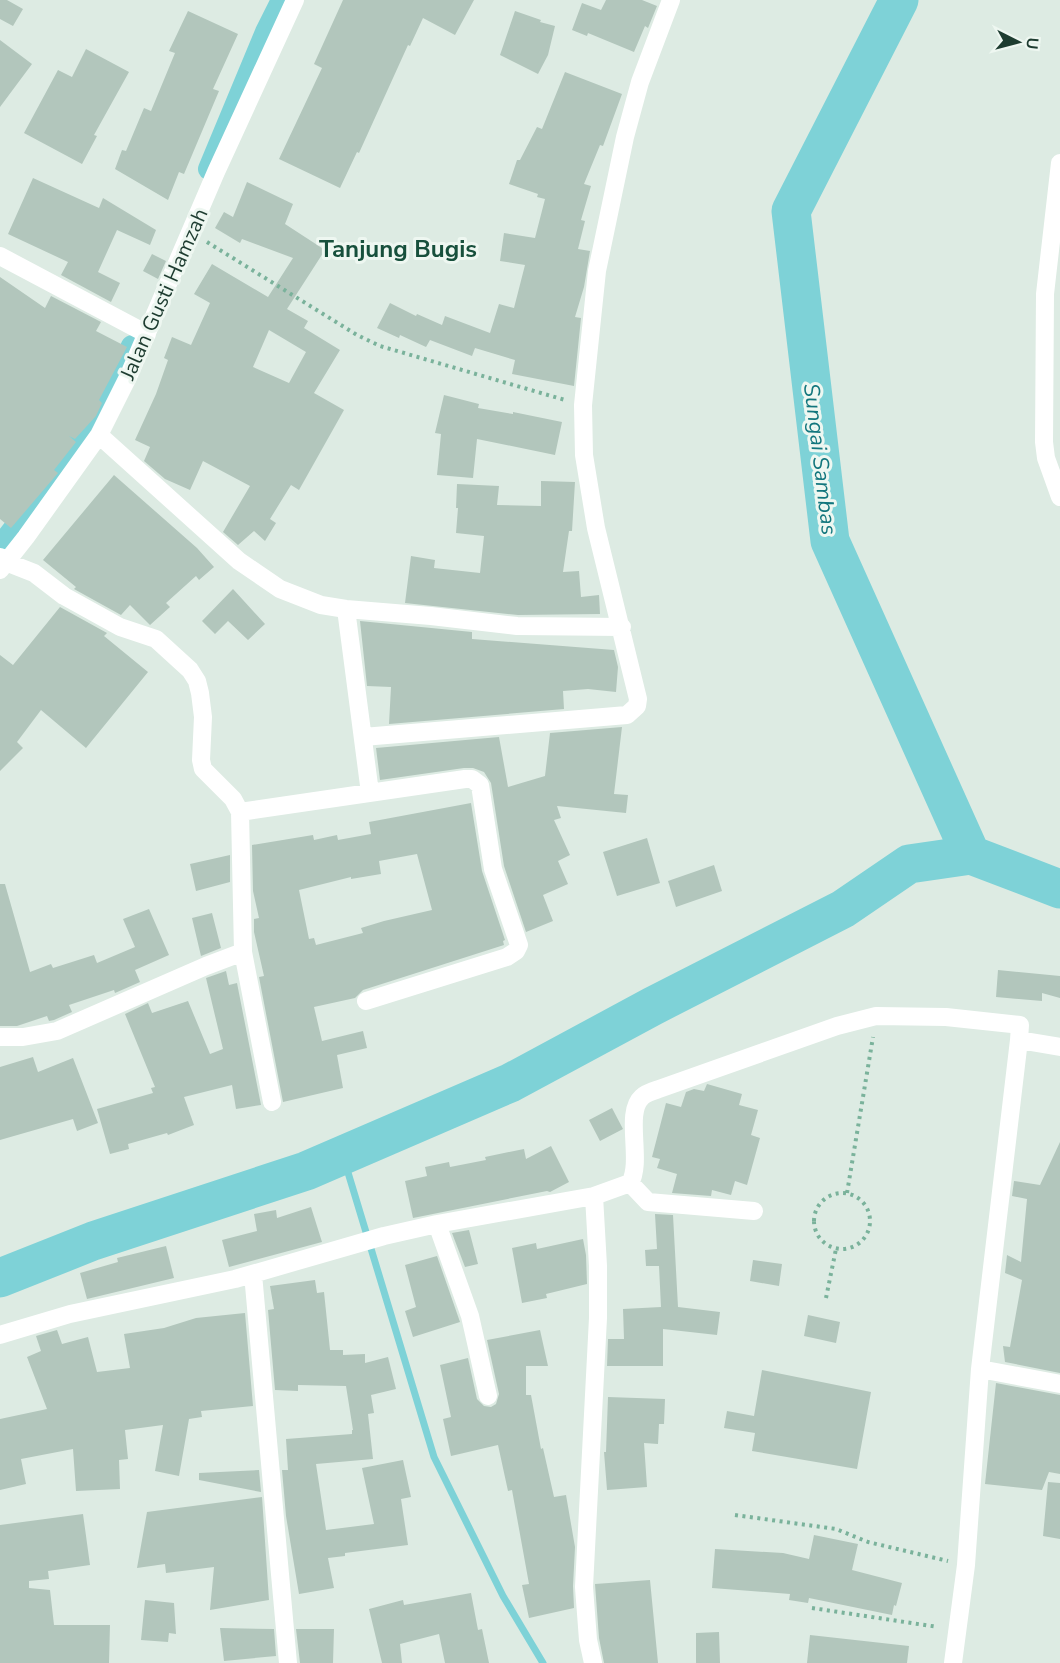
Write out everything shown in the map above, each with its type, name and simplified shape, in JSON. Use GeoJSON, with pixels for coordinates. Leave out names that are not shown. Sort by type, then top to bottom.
{"type":"FeatureCollection","features":[{"type":"Feature","properties":{"kind":"street","name":"Jalan Gusti Hamzah"},"geometry":{"type":"LineString","coordinates":[[2,563],[68,480],[99,435],[128,377],[295,0]]}},
{"type":"Feature","properties":{"kind":"street"},"geometry":{"type":"LineString","coordinates":[[363,737],[627,715],[634,710],[638,699],[596,528],[587,478],[583,405],[597,271],[625,137],[640,82],[671,0]]}},
{"type":"Feature","properties":{"kind":"street"},"geometry":{"type":"LineString","coordinates":[[1060,163],[1045,294],[1044,442],[1053,458],[1060,497]]}},
{"type":"Feature","properties":{"kind":"street"},"geometry":{"type":"LineString","coordinates":[[0,256],[147,334]]}},
{"type":"Feature","properties":{"kind":"street"},"geometry":{"type":"LineString","coordinates":[[99,435],[239,561],[280,589],[321,604],[346,609],[517,626],[622,627]]}},
{"type":"Feature","properties":{"kind":"street"},"geometry":{"type":"LineString","coordinates":[[2,563],[34,573],[64,596],[120,627],[156,639],[190,670],[198,681],[203,717],[201,760],[203,769],[233,799],[240,812],[243,952],[272,1102]]}},
{"type":"Feature","properties":{"kind":"street"},"geometry":{"type":"LineString","coordinates":[[346,609],[370,793]]}},
{"type":"Feature","properties":{"kind":"street"},"geometry":{"type":"LineString","coordinates":[[240,812],[465,779],[472,779],[480,785],[493,869],[519,945],[516,951],[507,957],[366,1001]]}},
{"type":"Feature","properties":{"kind":"street"},"geometry":{"type":"LineString","coordinates":[[0,1037],[57,1031],[243,952]]}},
{"type":"Feature","properties":{"kind":"street"},"geometry":{"type":"LineString","coordinates":[[0,1335],[70,1314],[253,1274],[384,1236],[437,1224],[594,1196],[630,1183],[635,1170],[636,1104],[643,1096],[837,1026],[876,1016],[946,1017],[1020,1025],[980,1369],[966,1565],[953,1663]]}},
{"type":"Feature","properties":{"kind":"street"},"geometry":{"type":"LineString","coordinates":[[1019,1040],[1060,1047]]}},
{"type":"Feature","properties":{"kind":"street"},"geometry":{"type":"LineString","coordinates":[[630,1183],[648,1202],[754,1211]]}},
{"type":"Feature","properties":{"kind":"street"},"geometry":{"type":"LineString","coordinates":[[593,1663],[588,1640],[584,1587],[598,1318],[594,1196]]}},
{"type":"Feature","properties":{"kind":"street"},"geometry":{"type":"LineString","coordinates":[[437,1224],[470,1316],[488,1396]]}},
{"type":"Feature","properties":{"kind":"street"},"geometry":{"type":"LineString","coordinates":[[253,1274],[288,1663]]}},
{"type":"Feature","properties":{"kind":"street"},"geometry":{"type":"LineString","coordinates":[[980,1369],[1060,1384]]}},
{"type":"Feature","properties":{"kind":"path"},"geometry":{"type":"LineString","coordinates":[[191,232],[357,335],[380,346],[583,405]]}},
{"type":"Feature","properties":{"kind":"path"},"geometry":{"type":"LineString","coordinates":[[847,1193],[876,1016]]}},
{"type":"Feature","properties":{"kind":"path"},"geometry":{"type":"LineString","coordinates":[[847,1193],[859,1198],[867,1208],[871,1220],[868,1233],[861,1243],[849,1249],[836,1249],[825,1244],[817,1234],[814,1222],[816,1210],[824,1200],[834,1194],[847,1193]]}},
{"type":"Feature","properties":{"kind":"path"},"geometry":{"type":"LineString","coordinates":[[826,1298],[836,1249]]}},
{"type":"Feature","properties":{"kind":"path"},"geometry":{"type":"LineString","coordinates":[[735,1515],[836,1529],[868,1542],[966,1565]]}},
{"type":"Feature","properties":{"kind":"path"},"geometry":{"type":"LineString","coordinates":[[812,1608],[957,1630]]}},
{"type":"Feature","properties":{"kind":"building"},"geometry":{"type":"Polygon","coordinates":[[[0,0],[7,0],[23,9],[13,26],[0,19],[0,0]]]}},
{"type":"Feature","properties":{"kind":"building"},"geometry":{"type":"Polygon","coordinates":[[[343,0],[474,0],[455,35],[423,18],[340,188],[279,159],[322,68],[314,64],[343,0]]]}},
{"type":"Feature","properties":{"kind":"building"},"geometry":{"type":"Polygon","coordinates":[[[606,0],[642,0],[657,6],[634,52],[588,33],[587,36],[572,30],[582,3],[601,10],[606,0]]]}},
{"type":"Feature","properties":{"kind":"building"},"geometry":{"type":"Polygon","coordinates":[[[188,11],[238,34],[213,89],[219,91],[184,174],[179,172],[168,200],[115,169],[122,150],[126,151],[144,108],[151,111],[175,53],[169,51],[188,11]]]}},
{"type":"Feature","properties":{"kind":"building"},"geometry":{"type":"Polygon","coordinates":[[[515,11],[555,26],[548,55],[538,74],[500,55],[515,11]]]}},
{"type":"Feature","properties":{"kind":"building"},"geometry":{"type":"Polygon","coordinates":[[[0,40],[32,64],[0,107],[0,40]]]}},
{"type":"Feature","properties":{"kind":"building"},"geometry":{"type":"Polygon","coordinates":[[[86,49],[129,72],[94,135],[97,136],[82,164],[24,133],[58,70],[72,77],[86,49]]]}},
{"type":"Feature","properties":{"kind":"building"},"geometry":{"type":"Polygon","coordinates":[[[565,72],[622,94],[603,146],[600,145],[584,184],[591,186],[581,220],[585,221],[578,249],[590,251],[584,287],[575,317],[581,318],[574,386],[512,374],[515,360],[475,348],[472,356],[430,340],[426,347],[377,328],[390,303],[416,316],[417,314],[442,325],[445,316],[490,333],[499,304],[514,308],[525,265],[500,261],[504,233],[535,238],[545,199],[537,197],[538,194],[509,184],[517,160],[520,160],[537,127],[542,129],[565,72]]]}},
{"type":"Feature","properties":{"kind":"building"},"geometry":{"type":"Polygon","coordinates":[[[33,178],[99,208],[103,198],[156,230],[150,245],[117,230],[98,272],[120,283],[111,302],[61,275],[68,262],[8,234],[33,178]]]}},
{"type":"Feature","properties":{"kind":"building"},"geometry":{"type":"Polygon","coordinates":[[[247,182],[293,204],[285,224],[325,250],[287,309],[308,321],[304,328],[340,350],[314,393],[344,410],[299,490],[291,485],[270,519],[276,523],[265,541],[254,531],[238,545],[223,532],[250,486],[203,461],[190,490],[165,479],[144,461],[150,447],[135,440],[156,394],[168,360],[164,358],[172,337],[191,345],[210,303],[194,294],[212,264],[268,297],[293,258],[242,239],[240,243],[215,228],[224,212],[233,217],[247,182]],[[269,330],[253,367],[289,383],[306,352],[269,330]]]}},
{"type":"Feature","properties":{"kind":"building"},"geometry":{"type":"Polygon","coordinates":[[[152,254],[166,261],[158,279],[143,271],[152,254]]]}},
{"type":"Feature","properties":{"kind":"building"},"geometry":{"type":"Polygon","coordinates":[[[0,277],[45,308],[51,296],[101,322],[96,331],[127,347],[99,400],[102,403],[96,416],[75,439],[69,436],[76,442],[54,470],[58,473],[11,528],[0,519],[0,277]]]}},
{"type":"Feature","properties":{"kind":"building"},"geometry":{"type":"Polygon","coordinates":[[[444,395],[479,404],[478,408],[513,414],[513,412],[562,422],[555,455],[477,439],[473,478],[437,475],[441,434],[435,433],[444,395]]]}},
{"type":"Feature","properties":{"kind":"building"},"geometry":{"type":"Polygon","coordinates":[[[114,475],[197,548],[214,567],[199,580],[196,576],[166,603],[170,607],[150,625],[130,605],[121,615],[74,589],[76,587],[43,560],[114,475]]]}},
{"type":"Feature","properties":{"kind":"building"},"geometry":{"type":"Polygon","coordinates":[[[541,481],[575,482],[572,531],[569,531],[563,572],[579,571],[581,597],[599,595],[600,614],[518,615],[405,603],[411,556],[435,560],[434,568],[480,573],[484,536],[456,533],[457,484],[499,486],[497,505],[541,506],[541,481]]]}},
{"type":"Feature","properties":{"kind":"building"},"geometry":{"type":"Polygon","coordinates":[[[233,589],[265,624],[248,640],[228,621],[215,634],[202,621],[233,589]]]}},
{"type":"Feature","properties":{"kind":"building"},"geometry":{"type":"Polygon","coordinates":[[[60,607],[107,633],[104,636],[148,672],[86,748],[41,710],[17,742],[23,748],[0,771],[0,655],[13,665],[60,607]]]}},
{"type":"Feature","properties":{"kind":"building"},"geometry":{"type":"Polygon","coordinates":[[[360,621],[472,632],[472,639],[614,650],[618,667],[616,692],[588,689],[563,691],[564,709],[389,724],[391,687],[367,686],[360,621]]]}},
{"type":"Feature","properties":{"kind":"building"},"geometry":{"type":"Polygon","coordinates":[[[622,727],[614,794],[628,795],[626,813],[557,806],[561,818],[554,820],[570,855],[558,861],[568,884],[543,895],[553,921],[526,932],[504,866],[491,783],[484,772],[464,768],[380,780],[376,748],[499,737],[508,787],[545,776],[550,733],[622,727]]]}},
{"type":"Feature","properties":{"kind":"building"},"geometry":{"type":"Polygon","coordinates":[[[471,803],[482,871],[505,940],[504,945],[363,990],[355,998],[314,1007],[322,1041],[363,1031],[367,1048],[337,1055],[343,1088],[283,1102],[259,977],[264,976],[254,932],[254,919],[259,918],[253,891],[252,845],[313,835],[314,840],[337,835],[338,840],[371,834],[369,822],[471,803]],[[417,854],[379,861],[381,874],[351,879],[351,877],[299,890],[309,939],[314,938],[316,945],[363,933],[361,928],[384,921],[432,910],[417,854]]]}},
{"type":"Feature","properties":{"kind":"building"},"geometry":{"type":"Polygon","coordinates":[[[647,838],[660,883],[617,896],[603,852],[647,838]]]}},
{"type":"Feature","properties":{"kind":"building"},"geometry":{"type":"Polygon","coordinates":[[[230,855],[230,882],[196,891],[190,864],[230,855]]]}},
{"type":"Feature","properties":{"kind":"building"},"geometry":{"type":"Polygon","coordinates":[[[714,865],[722,891],[676,907],[668,881],[714,865]]]}},
{"type":"Feature","properties":{"kind":"building"},"geometry":{"type":"Polygon","coordinates":[[[0,884],[5,884],[30,972],[51,964],[53,968],[94,955],[97,963],[135,947],[123,919],[149,909],[169,955],[135,970],[140,982],[115,993],[114,990],[69,1005],[72,1012],[54,1020],[49,1021],[47,1016],[17,1026],[0,1026],[0,884]]]}},
{"type":"Feature","properties":{"kind":"building"},"geometry":{"type":"Polygon","coordinates":[[[212,913],[221,948],[201,956],[192,918],[212,913]]]}},
{"type":"Feature","properties":{"kind":"building"},"geometry":{"type":"Polygon","coordinates":[[[998,970],[1060,976],[1060,998],[1042,993],[1042,1001],[996,997],[998,970]]]}},
{"type":"Feature","properties":{"kind":"building"},"geometry":{"type":"Polygon","coordinates":[[[226,971],[229,985],[237,983],[261,1105],[236,1109],[232,1085],[184,1097],[194,1125],[168,1135],[167,1133],[128,1144],[129,1149],[110,1154],[97,1109],[153,1093],[151,1088],[155,1087],[125,1014],[148,1003],[152,1013],[188,1001],[210,1054],[223,1049],[206,978],[226,971]]]}},
{"type":"Feature","properties":{"kind":"building"},"geometry":{"type":"Polygon","coordinates":[[[33,1057],[38,1072],[73,1058],[98,1123],[77,1131],[73,1119],[0,1140],[0,1067],[33,1057]]]}},
{"type":"Feature","properties":{"kind":"building"},"geometry":{"type":"Polygon","coordinates":[[[707,1084],[742,1094],[739,1105],[758,1110],[751,1135],[760,1138],[747,1185],[735,1181],[731,1195],[712,1190],[711,1196],[672,1193],[677,1174],[657,1168],[660,1159],[652,1157],[666,1103],[681,1107],[686,1092],[694,1089],[704,1091],[707,1084]]]}},
{"type":"Feature","properties":{"kind":"building"},"geometry":{"type":"Polygon","coordinates":[[[612,1108],[623,1129],[600,1141],[589,1120],[612,1108]]]}},
{"type":"Feature","properties":{"kind":"building"},"geometry":{"type":"Polygon","coordinates":[[[1060,1142],[1060,1373],[1005,1362],[1003,1346],[1010,1347],[1022,1280],[1005,1273],[1007,1255],[1021,1262],[1027,1199],[1012,1196],[1014,1181],[1040,1185],[1060,1142]]]}},
{"type":"Feature","properties":{"kind":"building"},"geometry":{"type":"Polygon","coordinates":[[[551,1146],[569,1182],[550,1192],[413,1218],[405,1181],[427,1176],[425,1167],[449,1162],[450,1167],[524,1149],[526,1159],[551,1146]]]}},
{"type":"Feature","properties":{"kind":"building"},"geometry":{"type":"Polygon","coordinates":[[[311,1207],[322,1242],[229,1267],[222,1240],[257,1231],[254,1214],[276,1210],[277,1218],[311,1207]]]}},
{"type":"Feature","properties":{"kind":"building"},"geometry":{"type":"Polygon","coordinates":[[[655,1214],[673,1215],[678,1307],[720,1312],[717,1335],[663,1329],[663,1366],[607,1366],[608,1339],[624,1339],[623,1309],[661,1307],[659,1266],[646,1266],[645,1250],[657,1249],[655,1214]]]}},
{"type":"Feature","properties":{"kind":"building"},"geometry":{"type":"Polygon","coordinates":[[[469,1230],[478,1264],[465,1267],[452,1233],[469,1230]]]}},
{"type":"Feature","properties":{"kind":"building"},"geometry":{"type":"Polygon","coordinates":[[[583,1239],[587,1284],[546,1294],[547,1298],[522,1303],[512,1248],[536,1243],[537,1249],[583,1239]]]}},
{"type":"Feature","properties":{"kind":"building"},"geometry":{"type":"Polygon","coordinates":[[[166,1246],[174,1278],[87,1299],[80,1273],[118,1262],[117,1258],[166,1246]]]}},
{"type":"Feature","properties":{"kind":"building"},"geometry":{"type":"Polygon","coordinates":[[[437,1256],[460,1322],[413,1337],[405,1311],[416,1307],[405,1265],[437,1256]]]}},
{"type":"Feature","properties":{"kind":"building"},"geometry":{"type":"Polygon","coordinates":[[[753,1260],[782,1264],[779,1286],[750,1281],[753,1260]]]}},
{"type":"Feature","properties":{"kind":"building"},"geometry":{"type":"Polygon","coordinates":[[[315,1280],[317,1293],[324,1292],[330,1350],[343,1350],[343,1355],[365,1354],[365,1363],[388,1357],[396,1389],[371,1395],[374,1413],[368,1414],[373,1459],[316,1464],[326,1530],[374,1524],[362,1468],[403,1460],[411,1497],[401,1499],[408,1545],[345,1553],[345,1556],[328,1558],[334,1588],[299,1594],[286,1516],[282,1470],[288,1470],[286,1439],[352,1434],[353,1430],[346,1386],[298,1385],[298,1391],[275,1390],[268,1310],[274,1309],[270,1286],[315,1280]]]}},
{"type":"Feature","properties":{"kind":"building"},"geometry":{"type":"Polygon","coordinates":[[[245,1313],[253,1406],[201,1411],[202,1417],[189,1419],[179,1476],[155,1471],[163,1425],[125,1430],[128,1459],[119,1460],[120,1489],[76,1491],[73,1449],[21,1459],[26,1484],[0,1490],[0,1419],[47,1409],[27,1357],[41,1351],[36,1336],[57,1330],[62,1344],[88,1337],[97,1372],[130,1368],[124,1334],[164,1328],[196,1318],[245,1313]]]}},
{"type":"Feature","properties":{"kind":"building"},"geometry":{"type":"Polygon","coordinates":[[[808,1315],[840,1322],[836,1343],[804,1336],[808,1315]]]}},
{"type":"Feature","properties":{"kind":"building"},"geometry":{"type":"Polygon","coordinates":[[[540,1330],[548,1366],[526,1366],[526,1395],[531,1395],[541,1449],[543,1448],[554,1497],[566,1495],[575,1547],[574,1608],[529,1618],[522,1585],[529,1584],[512,1490],[508,1491],[498,1445],[451,1456],[443,1419],[451,1417],[440,1365],[468,1358],[477,1399],[484,1406],[491,1407],[496,1404],[499,1394],[487,1340],[540,1330]]]}},
{"type":"Feature","properties":{"kind":"building"},"geometry":{"type":"Polygon","coordinates":[[[762,1370],[871,1392],[857,1469],[752,1451],[755,1433],[724,1428],[727,1411],[754,1416],[762,1370]]]}},
{"type":"Feature","properties":{"kind":"building"},"geometry":{"type":"Polygon","coordinates":[[[996,1383],[1060,1395],[1060,1474],[1049,1472],[1042,1490],[985,1484],[996,1383]]]}},
{"type":"Feature","properties":{"kind":"building"},"geometry":{"type":"Polygon","coordinates":[[[608,1397],[665,1399],[664,1424],[659,1424],[658,1444],[644,1443],[647,1487],[607,1490],[604,1452],[606,1452],[608,1397]]]}},
{"type":"Feature","properties":{"kind":"building"},"geometry":{"type":"Polygon","coordinates":[[[259,1470],[261,1492],[199,1480],[199,1473],[259,1470]]]}},
{"type":"Feature","properties":{"kind":"building"},"geometry":{"type":"Polygon","coordinates":[[[1048,1482],[1060,1483],[1060,1539],[1043,1536],[1048,1482]]]}},
{"type":"Feature","properties":{"kind":"building"},"geometry":{"type":"Polygon","coordinates":[[[262,1497],[269,1600],[210,1610],[214,1567],[166,1573],[165,1564],[137,1568],[147,1512],[262,1497]]]}},
{"type":"Feature","properties":{"kind":"building"},"geometry":{"type":"Polygon","coordinates":[[[83,1514],[90,1565],[48,1571],[49,1579],[29,1581],[29,1588],[50,1590],[54,1625],[110,1625],[109,1663],[0,1663],[0,1525],[83,1514]]]}},
{"type":"Feature","properties":{"kind":"building"},"geometry":{"type":"Polygon","coordinates":[[[814,1535],[858,1544],[852,1570],[902,1583],[892,1615],[809,1598],[808,1603],[789,1600],[790,1594],[712,1588],[715,1549],[783,1553],[809,1559],[814,1535]]]}},
{"type":"Feature","properties":{"kind":"building"},"geometry":{"type":"Polygon","coordinates":[[[650,1580],[658,1663],[604,1663],[599,1638],[595,1584],[650,1580]]]}},
{"type":"Feature","properties":{"kind":"building"},"geometry":{"type":"Polygon","coordinates":[[[471,1593],[478,1630],[482,1629],[489,1663],[445,1663],[439,1634],[400,1644],[402,1663],[382,1663],[369,1609],[403,1600],[404,1605],[471,1593]]]}},
{"type":"Feature","properties":{"kind":"building"},"geometry":{"type":"Polygon","coordinates":[[[145,1600],[174,1603],[176,1634],[169,1633],[168,1642],[141,1640],[145,1600]]]}},
{"type":"Feature","properties":{"kind":"building"},"geometry":{"type":"Polygon","coordinates":[[[220,1628],[274,1629],[276,1656],[224,1661],[220,1628]]]}},
{"type":"Feature","properties":{"kind":"building"},"geometry":{"type":"Polygon","coordinates":[[[296,1629],[334,1629],[333,1663],[300,1663],[296,1629]]]}},
{"type":"Feature","properties":{"kind":"building"},"geometry":{"type":"Polygon","coordinates":[[[719,1632],[720,1663],[696,1663],[696,1633],[719,1632]]]}},
{"type":"Feature","properties":{"kind":"building"},"geometry":{"type":"Polygon","coordinates":[[[810,1635],[909,1646],[907,1663],[807,1663],[810,1635]]]}},
{"type":"Feature","properties":{"kind":"waterway"},"geometry":{"type":"LineString","coordinates":[[209,169],[266,32],[282,0]]}},
{"type":"Feature","properties":{"kind":"waterway","name":"Sungai Sambas"},"geometry":{"type":"LineString","coordinates":[[899,0],[791,211],[830,541],[971,855],[1060,889]]}},
{"type":"Feature","properties":{"kind":"waterway"},"geometry":{"type":"LineString","coordinates":[[6,539],[110,393],[132,346]]}},
{"type":"Feature","properties":{"kind":"waterway"},"geometry":{"type":"LineString","coordinates":[[0,1278],[93,1241],[306,1171],[510,1083],[653,1006],[843,909],[909,864],[971,855]]}},
{"type":"Feature","properties":{"kind":"waterway"},"geometry":{"type":"LineString","coordinates":[[343,1156],[434,1457],[503,1596],[543,1663]]}},
{"type":"Feature","properties":{"kind":"district","name":"Tanjung Bugis"},"geometry":{"type":"Point","coordinates":[398,249]}}]}
